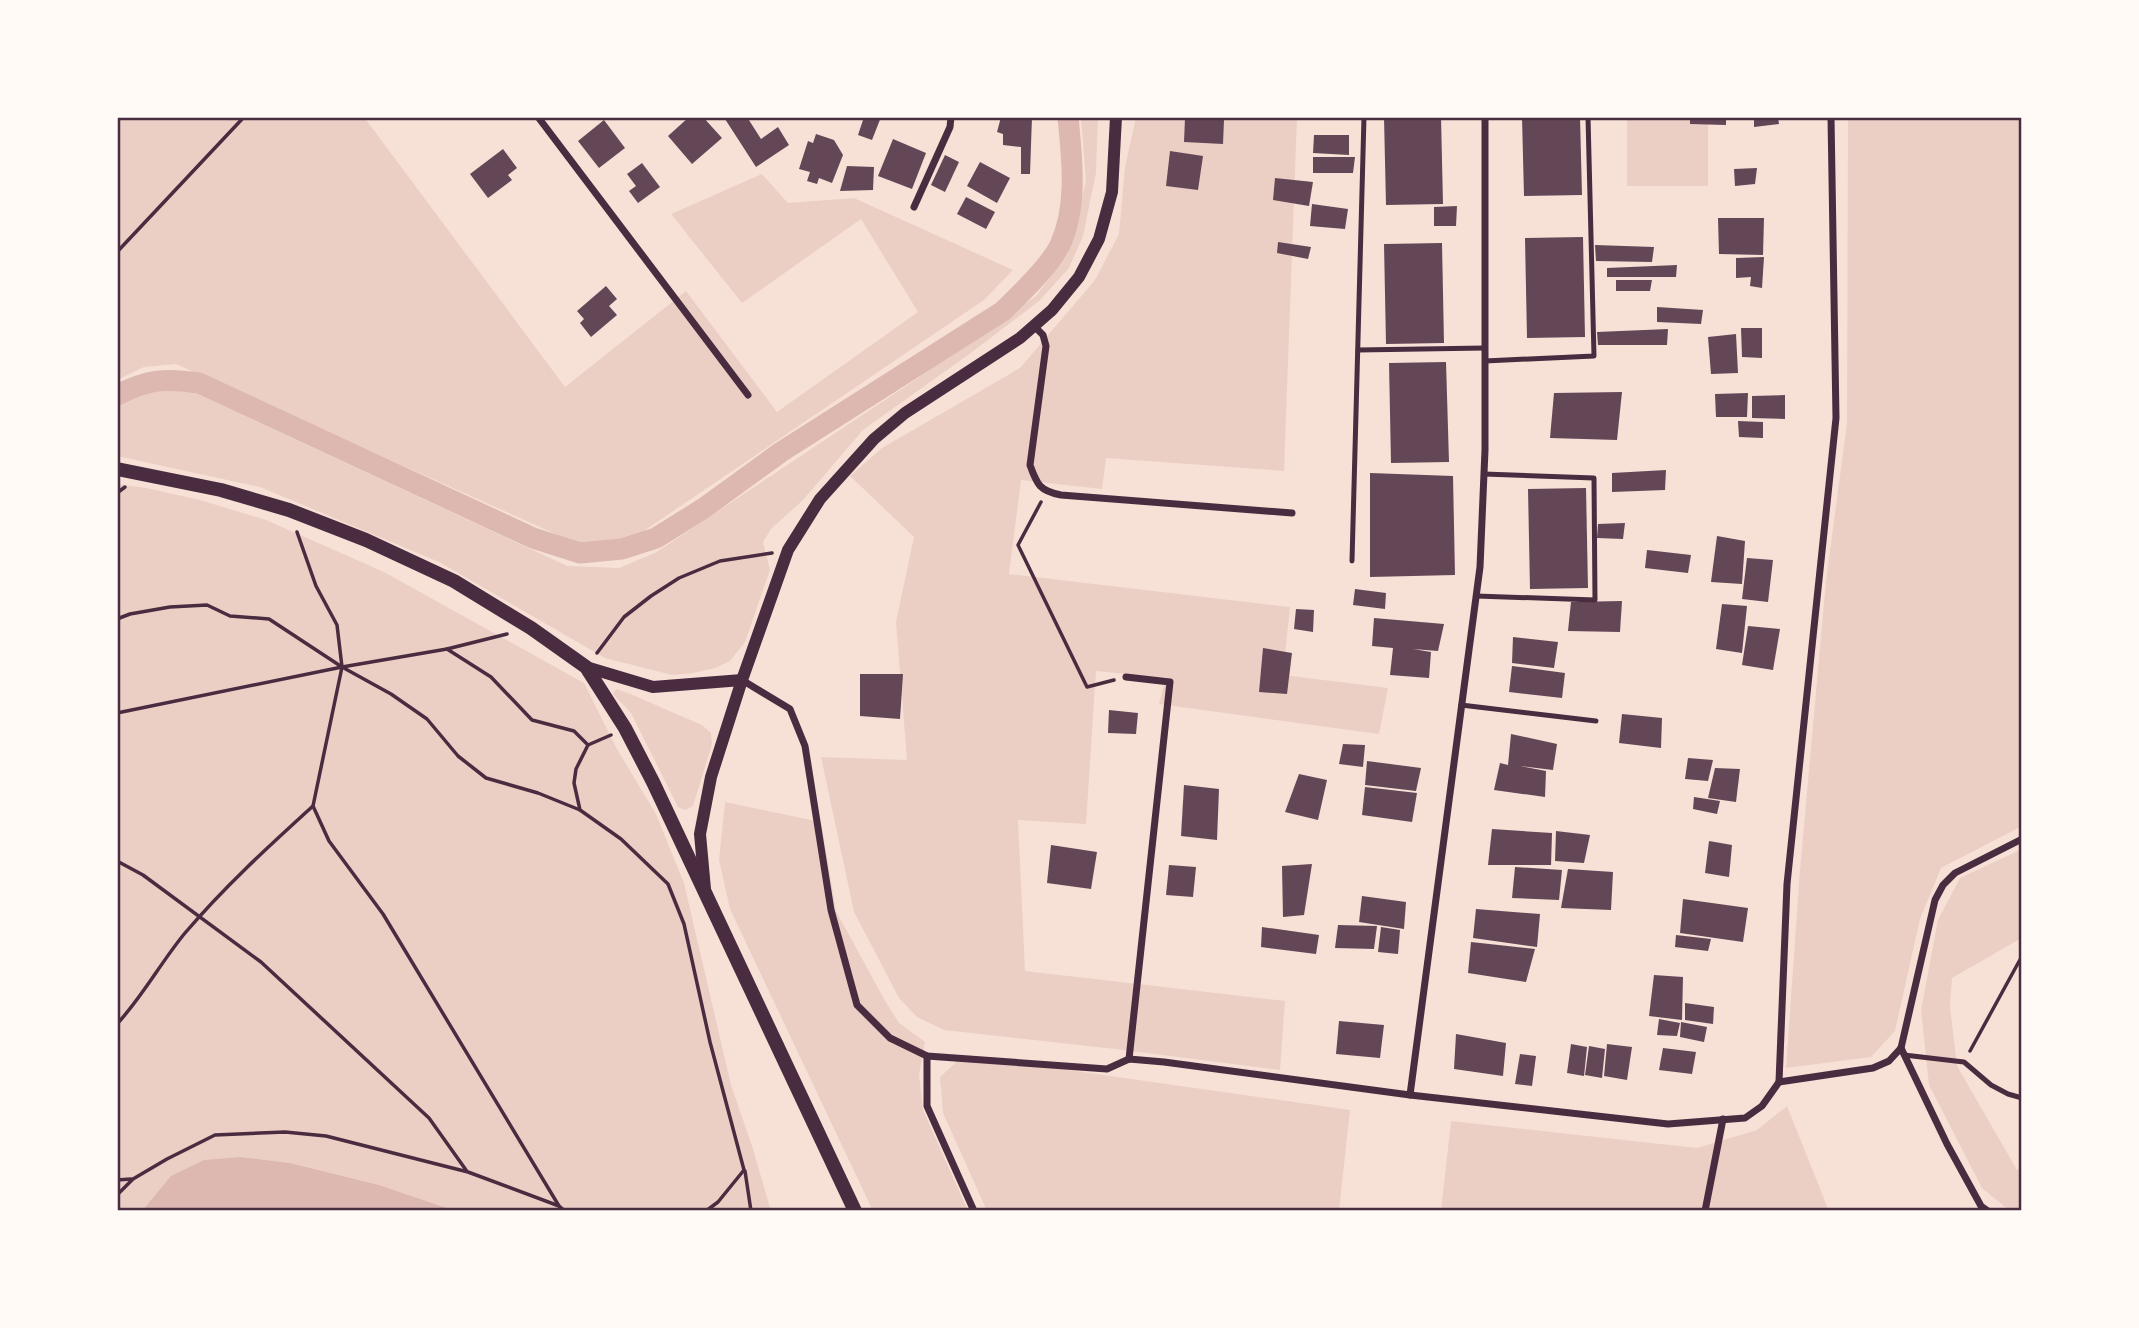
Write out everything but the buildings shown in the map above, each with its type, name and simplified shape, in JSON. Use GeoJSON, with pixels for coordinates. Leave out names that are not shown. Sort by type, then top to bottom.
{"type":"FeatureCollection","features":[{"type":"Feature","properties":{"kind":"main road"},"geometry":{"type":"LineString","coordinates":[[117,469],[221,491],[289,510],[366,540],[454,581],[531,628],[586,667],[625,728],[653,782],[855,1211]]}},
{"type":"Feature","properties":{"kind":"street"},"geometry":{"type":"LineString","coordinates":[[538,117],[748,395]]}},
{"type":"Feature","properties":{"kind":"street"},"geometry":{"type":"LineString","coordinates":[[914,207],[950,127],[951,117]]}},
{"type":"Feature","properties":{"kind":"street"},"geometry":{"type":"LineString","coordinates":[[705,892],[700,834],[711,777],[788,550],[820,499],[873,439],[905,413],[1020,338],[1052,310],[1079,277],[1099,239],[1112,192],[1116,117]]}},
{"type":"Feature","properties":{"kind":"street"},"geometry":{"type":"LineString","coordinates":[[1409,1095],[1480,567],[1484,474],[1485,117]]}},
{"type":"Feature","properties":{"kind":"street"},"geometry":{"type":"LineString","coordinates":[[586,667],[653,687],[742,680],[790,709],[805,746],[831,910],[857,1005],[890,1038],[926,1056],[1107,1069],[1129,1059],[1409,1095],[1668,1124],[1745,1118],[1762,1106],[1779,1082],[1787,884],[1836,418],[1831,117]]}},
{"type":"Feature","properties":{"kind":"street"},"geometry":{"type":"LineString","coordinates":[[1034,326],[1043,335],[1046,346],[1030,465],[1036,482],[1046,492],[1292,513]]}},
{"type":"Feature","properties":{"kind":"street"},"geometry":{"type":"LineString","coordinates":[[1126,677],[1170,682],[1129,1059]]}},
{"type":"Feature","properties":{"kind":"street"},"geometry":{"type":"LineString","coordinates":[[1987,1211],[1981,1206],[1947,1144],[1902,1052],[1935,900],[1955,873],[2022,839]]}},
{"type":"Feature","properties":{"kind":"street"},"geometry":{"type":"LineString","coordinates":[[1779,1082],[1874,1068],[1902,1052]]}},
{"type":"Feature","properties":{"kind":"street"},"geometry":{"type":"LineString","coordinates":[[926,1056],[927,1106],[974,1211]]}},
{"type":"Feature","properties":{"kind":"street"},"geometry":{"type":"LineString","coordinates":[[1705,1211],[1723,1119]]}},
{"type":"Feature","properties":{"kind":"lane"},"geometry":{"type":"LineString","coordinates":[[1352,561],[1364,117]]}},
{"type":"Feature","properties":{"kind":"lane"},"geometry":{"type":"LineString","coordinates":[[1485,361],[1594,356],[1588,117]]}},
{"type":"Feature","properties":{"kind":"lane"},"geometry":{"type":"LineString","coordinates":[[1358,350],[1485,348]]}},
{"type":"Feature","properties":{"kind":"lane"},"geometry":{"type":"LineString","coordinates":[[1476,596],[1595,600],[1594,478],[1484,474]]}},
{"type":"Feature","properties":{"kind":"lane"},"geometry":{"type":"LineString","coordinates":[[1461,705],[1595,721]]}},
{"type":"Feature","properties":{"kind":"lane"},"geometry":{"type":"LineString","coordinates":[[1902,1052],[1964,1062],[1991,1085],[2022,1098]]}},
{"type":"Feature","properties":{"kind":"path"},"geometry":{"type":"LineString","coordinates":[[117,252],[244,117]]}},
{"type":"Feature","properties":{"kind":"path"},"geometry":{"type":"LineString","coordinates":[[1046,492],[1018,545],[1087,687],[1126,677]]}},
{"type":"Feature","properties":{"kind":"path"},"geometry":{"type":"LineString","coordinates":[[117,1024],[136,1003],[183,936],[224,888],[313,806],[342,667],[337,625],[316,586],[289,510]]}},
{"type":"Feature","properties":{"kind":"path"},"geometry":{"type":"LineString","coordinates":[[586,667],[624,617],[679,578],[720,561],[788,550]]}},
{"type":"Feature","properties":{"kind":"path"},"geometry":{"type":"LineString","coordinates":[[117,619],[170,607],[207,605],[230,616],[269,619],[427,719],[458,757],[486,778],[537,793],[580,810],[621,839],[667,884],[684,924],[710,1042],[744,1170],[751,1211]]}},
{"type":"Feature","properties":{"kind":"path"},"geometry":{"type":"LineString","coordinates":[[117,713],[342,667],[447,649],[531,628]]}},
{"type":"Feature","properties":{"kind":"path"},"geometry":{"type":"LineString","coordinates":[[447,649],[491,677],[531,720],[574,731],[588,745]]}},
{"type":"Feature","properties":{"kind":"path"},"geometry":{"type":"LineString","coordinates":[[580,810],[574,783],[576,769],[588,745],[625,728]]}},
{"type":"Feature","properties":{"kind":"path"},"geometry":{"type":"LineString","coordinates":[[313,806],[329,841],[383,914],[559,1206],[565,1211]]}},
{"type":"Feature","properties":{"kind":"path"},"geometry":{"type":"LineString","coordinates":[[117,861],[143,875],[261,962],[429,1118],[468,1172]]}},
{"type":"Feature","properties":{"kind":"path"},"geometry":{"type":"LineString","coordinates":[[1964,1062],[2022,956]]}},
{"type":"Feature","properties":{"kind":"path"},"geometry":{"type":"LineString","coordinates":[[117,1195],[133,1179],[215,1135],[285,1132],[326,1136],[468,1172],[559,1206]]}},
{"type":"Feature","properties":{"kind":"path"},"geometry":{"type":"LineString","coordinates":[[706,1211],[718,1202],[744,1170]]}},
{"type":"Feature","properties":{"kind":"path"},"geometry":{"type":"LineString","coordinates":[[117,1180],[133,1179]]}},
{"type":"Feature","properties":{"kind":"shaded area"},"geometry":{"type":"Polygon","coordinates":[[[117,117],[364,117],[565,387],[686,291],[777,412],[918,312],[861,219],[742,303],[671,214],[762,174],[788,203],[854,198],[1013,270],[984,300],[635,537],[589,544],[569,540],[176,364],[144,367],[117,380],[117,117]]]}},
{"type":"Feature","properties":{"kind":"shaded area"},"geometry":{"type":"Polygon","coordinates":[[[1081,117],[1098,117],[1096,173],[1083,236],[1069,268],[1039,301],[863,430],[803,500],[771,529],[763,542],[770,570],[745,642],[730,661],[715,668],[672,675],[605,658],[439,562],[260,487],[117,456],[117,405],[135,394],[152,389],[191,391],[567,566],[619,568],[655,553],[1036,296],[1068,254],[1086,181],[1081,117]]]}},
{"type":"Feature","properties":{"kind":"shaded area"},"geometry":{"type":"Polygon","coordinates":[[[1136,117],[1297,117],[1284,471],[1106,458],[1102,489],[1021,480],[1009,574],[1290,607],[1283,675],[1388,688],[1379,734],[1159,704],[1166,678],[1096,671],[1086,824],[1018,820],[1025,971],[1285,1001],[1280,1070],[944,1030],[917,1017],[899,998],[854,912],[821,757],[907,760],[896,622],[914,537],[850,476],[882,448],[1020,368],[1095,280],[1119,234],[1125,167],[1136,117]]]}},
{"type":"Feature","properties":{"kind":"shaded area"},"geometry":{"type":"Polygon","coordinates":[[[1627,117],[1708,117],[1708,186],[1627,186],[1627,117]]]}},
{"type":"Feature","properties":{"kind":"shaded area"},"geometry":{"type":"Polygon","coordinates":[[[1848,117],[2022,117],[2022,826],[1941,868],[1920,919],[1895,1031],[1871,1057],[1786,1068],[1800,870],[1826,581],[1847,423],[1848,117]]]}},
{"type":"Feature","properties":{"kind":"shaded area"},"geometry":{"type":"Polygon","coordinates":[[[117,484],[200,500],[266,520],[384,572],[584,683],[617,749],[656,814],[684,883],[731,1085],[771,1211],[456,1211],[379,1185],[290,1163],[241,1157],[155,1196],[142,1211],[117,1211],[117,484]]]}},
{"type":"Feature","properties":{"kind":"shaded area"},"geometry":{"type":"Polygon","coordinates":[[[616,689],[702,725],[711,733],[712,744],[693,806],[685,810],[678,807],[631,713],[613,694],[616,689]]]}},
{"type":"Feature","properties":{"kind":"shaded area"},"geometry":{"type":"Polygon","coordinates":[[[725,802],[821,822],[836,911],[899,1023],[925,1042],[919,1075],[923,1110],[968,1211],[873,1211],[730,909],[719,860],[725,802]]]}},
{"type":"Feature","properties":{"kind":"shaded area"},"geometry":{"type":"Polygon","coordinates":[[[2022,849],[2022,940],[1952,978],[1950,1006],[1957,1066],[2017,1170],[2022,1168],[2022,1211],[2010,1211],[1982,1188],[1929,1085],[1921,1010],[1938,920],[1960,878],[2022,849]]]}},
{"type":"Feature","properties":{"kind":"shaded area"},"geometry":{"type":"Polygon","coordinates":[[[964,1055],[1350,1110],[1339,1211],[987,1211],[943,1113],[940,1077],[964,1055]]]}},
{"type":"Feature","properties":{"kind":"shaded area"},"geometry":{"type":"Polygon","coordinates":[[[1787,1106],[1829,1211],[1441,1211],[1451,1121],[1697,1148],[1757,1130],[1787,1106]]]}},
{"type":"Feature","properties":{"kind":"shaded area"},"geometry":{"type":"Polygon","coordinates":[[[241,1157],[290,1163],[379,1185],[456,1211],[142,1211],[171,1176],[204,1160],[241,1157]]]}},
{"type":"Feature","properties":{"kind":"waterway"},"geometry":{"type":"LineString","coordinates":[[117,395],[157,381],[199,383],[533,538],[580,553],[622,549],[656,538],[704,508],[781,452],[1003,311],[1049,262],[1066,230],[1072,182],[1068,117]]}}]}
